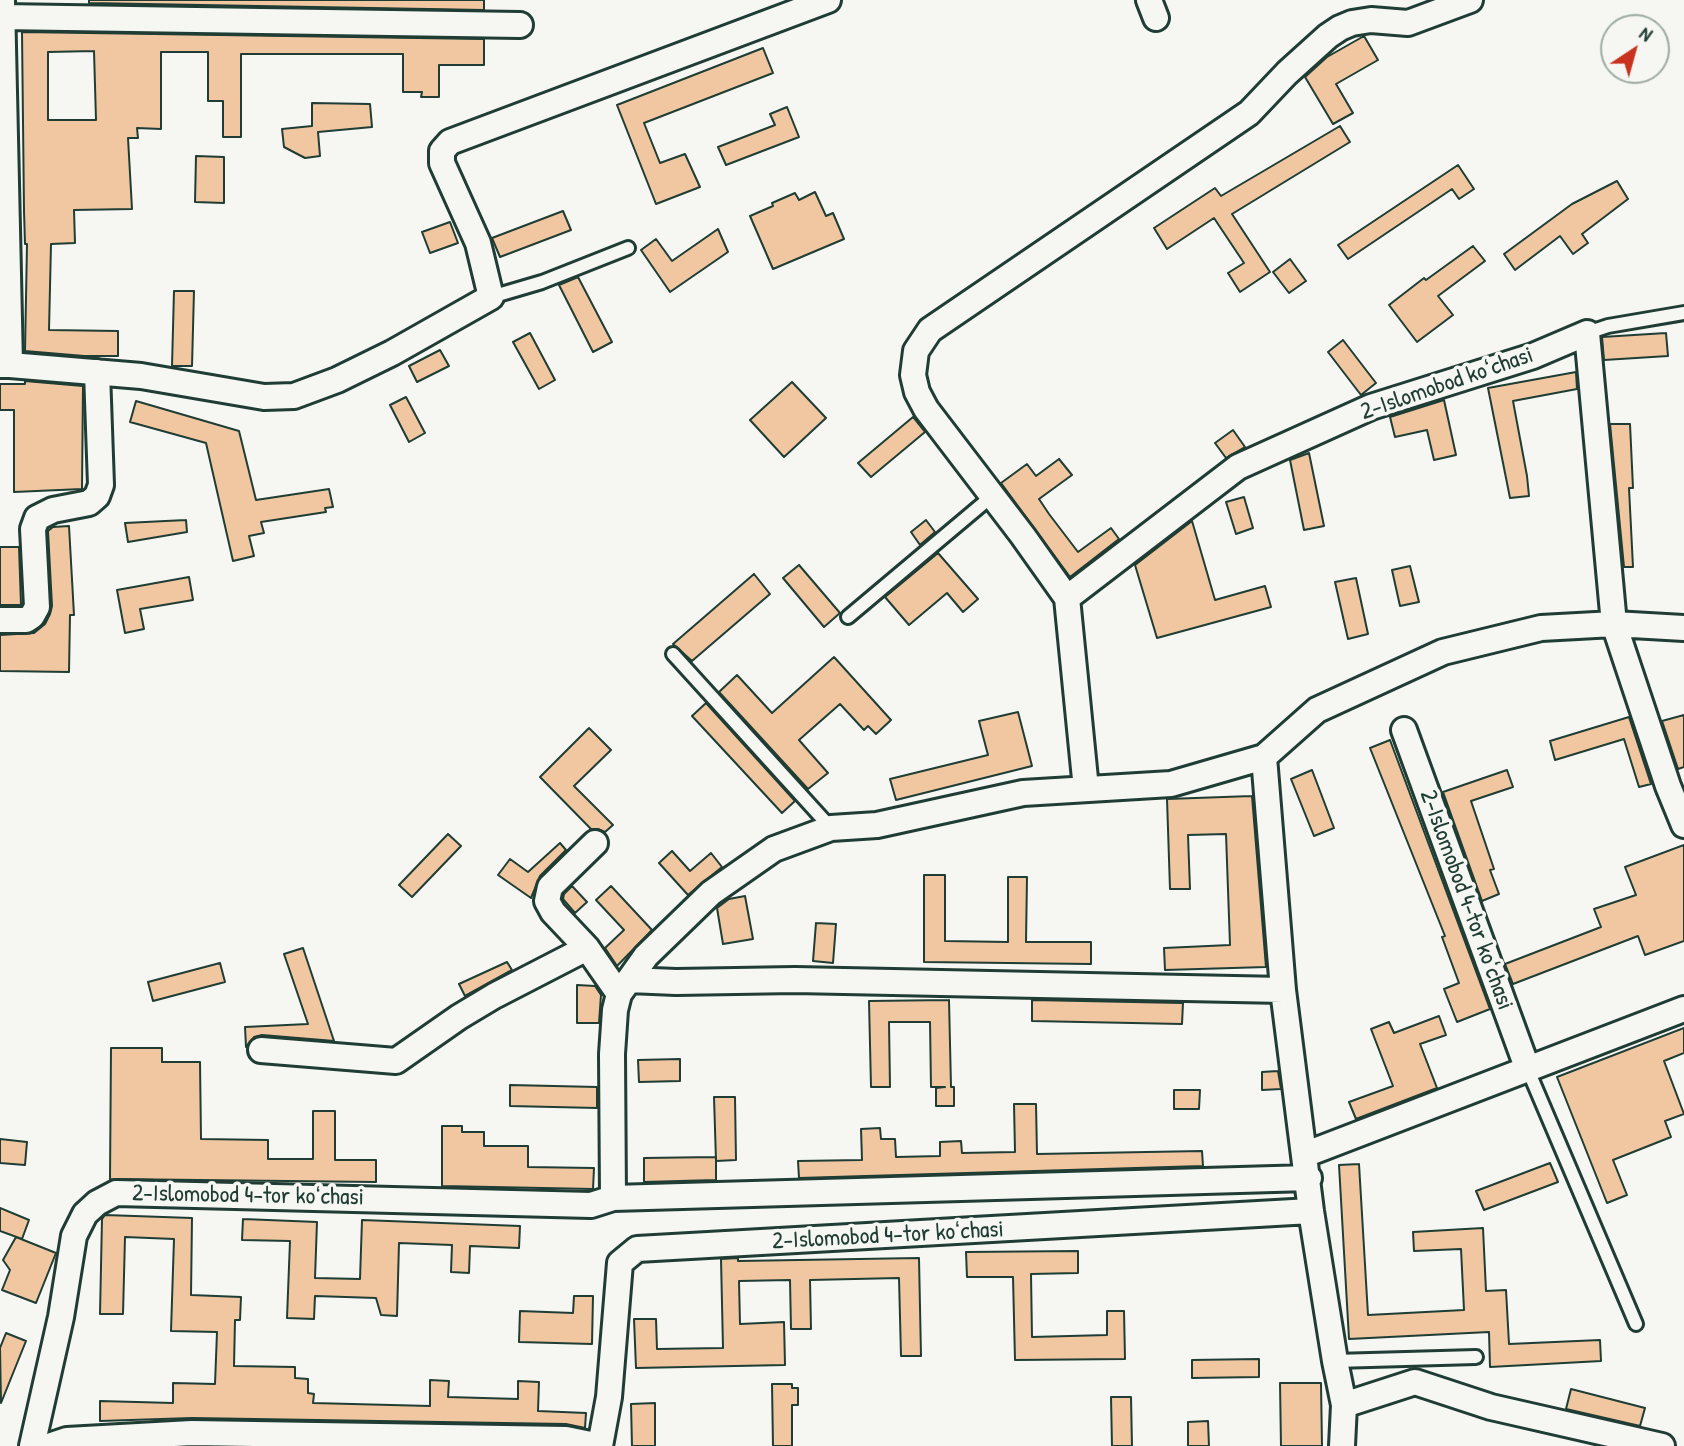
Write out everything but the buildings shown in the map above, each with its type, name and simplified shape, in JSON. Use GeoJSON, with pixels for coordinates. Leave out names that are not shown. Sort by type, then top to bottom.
{"type":"FeatureCollection","features":[{"type":"Feature","properties":{"kind":"street"},"geometry":{"type":"LineString","coordinates":[[520,25],[2,8],[5,365],[141,376],[264,397],[294,396],[337,380],[491,297],[478,243],[442,163],[442,151],[450,142],[828,0]]}},
{"type":"Feature","properties":{"kind":"street"},"geometry":{"type":"LineString","coordinates":[[1086,789],[1067,598],[926,409],[917,392],[914,375],[916,351],[930,330],[1249,113],[1287,73],[1328,36],[1352,23],[1371,20],[1408,23],[1470,0]]}},
{"type":"Feature","properties":{"kind":"street"},"geometry":{"type":"LineString","coordinates":[[1587,333],[1614,624],[1668,786],[1684,825]]}},
{"type":"Feature","properties":{"kind":"street","name":"2-Islomobod koʻchasi"},"geometry":{"type":"LineString","coordinates":[[1067,598],[1238,467],[1371,407],[1533,356],[1587,333]]}},
{"type":"Feature","properties":{"kind":"street"},"geometry":{"type":"LineString","coordinates":[[0,620],[26,620],[37,607],[33,528],[37,518],[53,510],[89,503],[97,496],[101,485],[97,372]]}},
{"type":"Feature","properties":{"kind":"street"},"geometry":{"type":"LineString","coordinates":[[613,1198],[612,1054],[621,995],[646,956],[711,893],[774,849],[831,828],[877,825],[1023,793],[1171,784],[1264,757],[1317,710],[1443,652],[1541,628],[1614,624],[1684,628]]}},
{"type":"Feature","properties":{"kind":"street","name":"2-Islomobod 4-tor koʻchasi"},"geometry":{"type":"LineString","coordinates":[[1404,730],[1528,1070]]}},
{"type":"Feature","properties":{"kind":"street"},"geometry":{"type":"LineString","coordinates":[[1264,757],[1283,990],[1311,1211],[1335,1361],[1345,1405],[1342,1446]]}},
{"type":"Feature","properties":{"kind":"street"},"geometry":{"type":"LineString","coordinates":[[595,843],[550,887],[547,901],[553,912],[587,948],[621,995]]}},
{"type":"Feature","properties":{"kind":"street"},"geometry":{"type":"LineString","coordinates":[[261,1050],[396,1061],[459,1017],[587,948]]}},
{"type":"Feature","properties":{"kind":"street"},"geometry":{"type":"LineString","coordinates":[[621,995],[676,982],[795,980],[1283,990]]}},
{"type":"Feature","properties":{"kind":"street","name":"2-Islomobod 4-tor koʻchasi"},"geometry":{"type":"LineString","coordinates":[[33,1446],[61,1317],[74,1237],[85,1214],[97,1203],[116,1193],[591,1205],[613,1198],[1306,1166],[1528,1070],[1684,1009]]}},
{"type":"Feature","properties":{"kind":"street","name":"2-Islomobod 4-tor koʻchasi"},"geometry":{"type":"LineString","coordinates":[[600,1446],[610,1397],[620,1263],[637,1249],[1311,1211]]}},
{"type":"Feature","properties":{"kind":"street"},"geometry":{"type":"LineString","coordinates":[[1345,1405],[1415,1382],[1491,1407],[1662,1446]]}},
{"type":"Feature","properties":{"kind":"street"},"geometry":{"type":"LineString","coordinates":[[49,1446],[68,1440],[192,1433],[566,1439],[600,1446]]}},
{"type":"Feature","properties":{"kind":"lane"},"geometry":{"type":"LineString","coordinates":[[491,297],[542,282],[628,248]]}},
{"type":"Feature","properties":{"kind":"lane"},"geometry":{"type":"LineString","coordinates":[[1587,333],[1608,326],[1684,313]]}},
{"type":"Feature","properties":{"kind":"lane"},"geometry":{"type":"LineString","coordinates":[[848,617],[992,496]]}},
{"type":"Feature","properties":{"kind":"lane"},"geometry":{"type":"LineString","coordinates":[[673,654],[831,828]]}},
{"type":"Feature","properties":{"kind":"lane"},"geometry":{"type":"LineString","coordinates":[[1528,1070],[1636,1324]]}},
{"type":"Feature","properties":{"kind":"lane"},"geometry":{"type":"LineString","coordinates":[[1335,1361],[1476,1357]]}}]}
